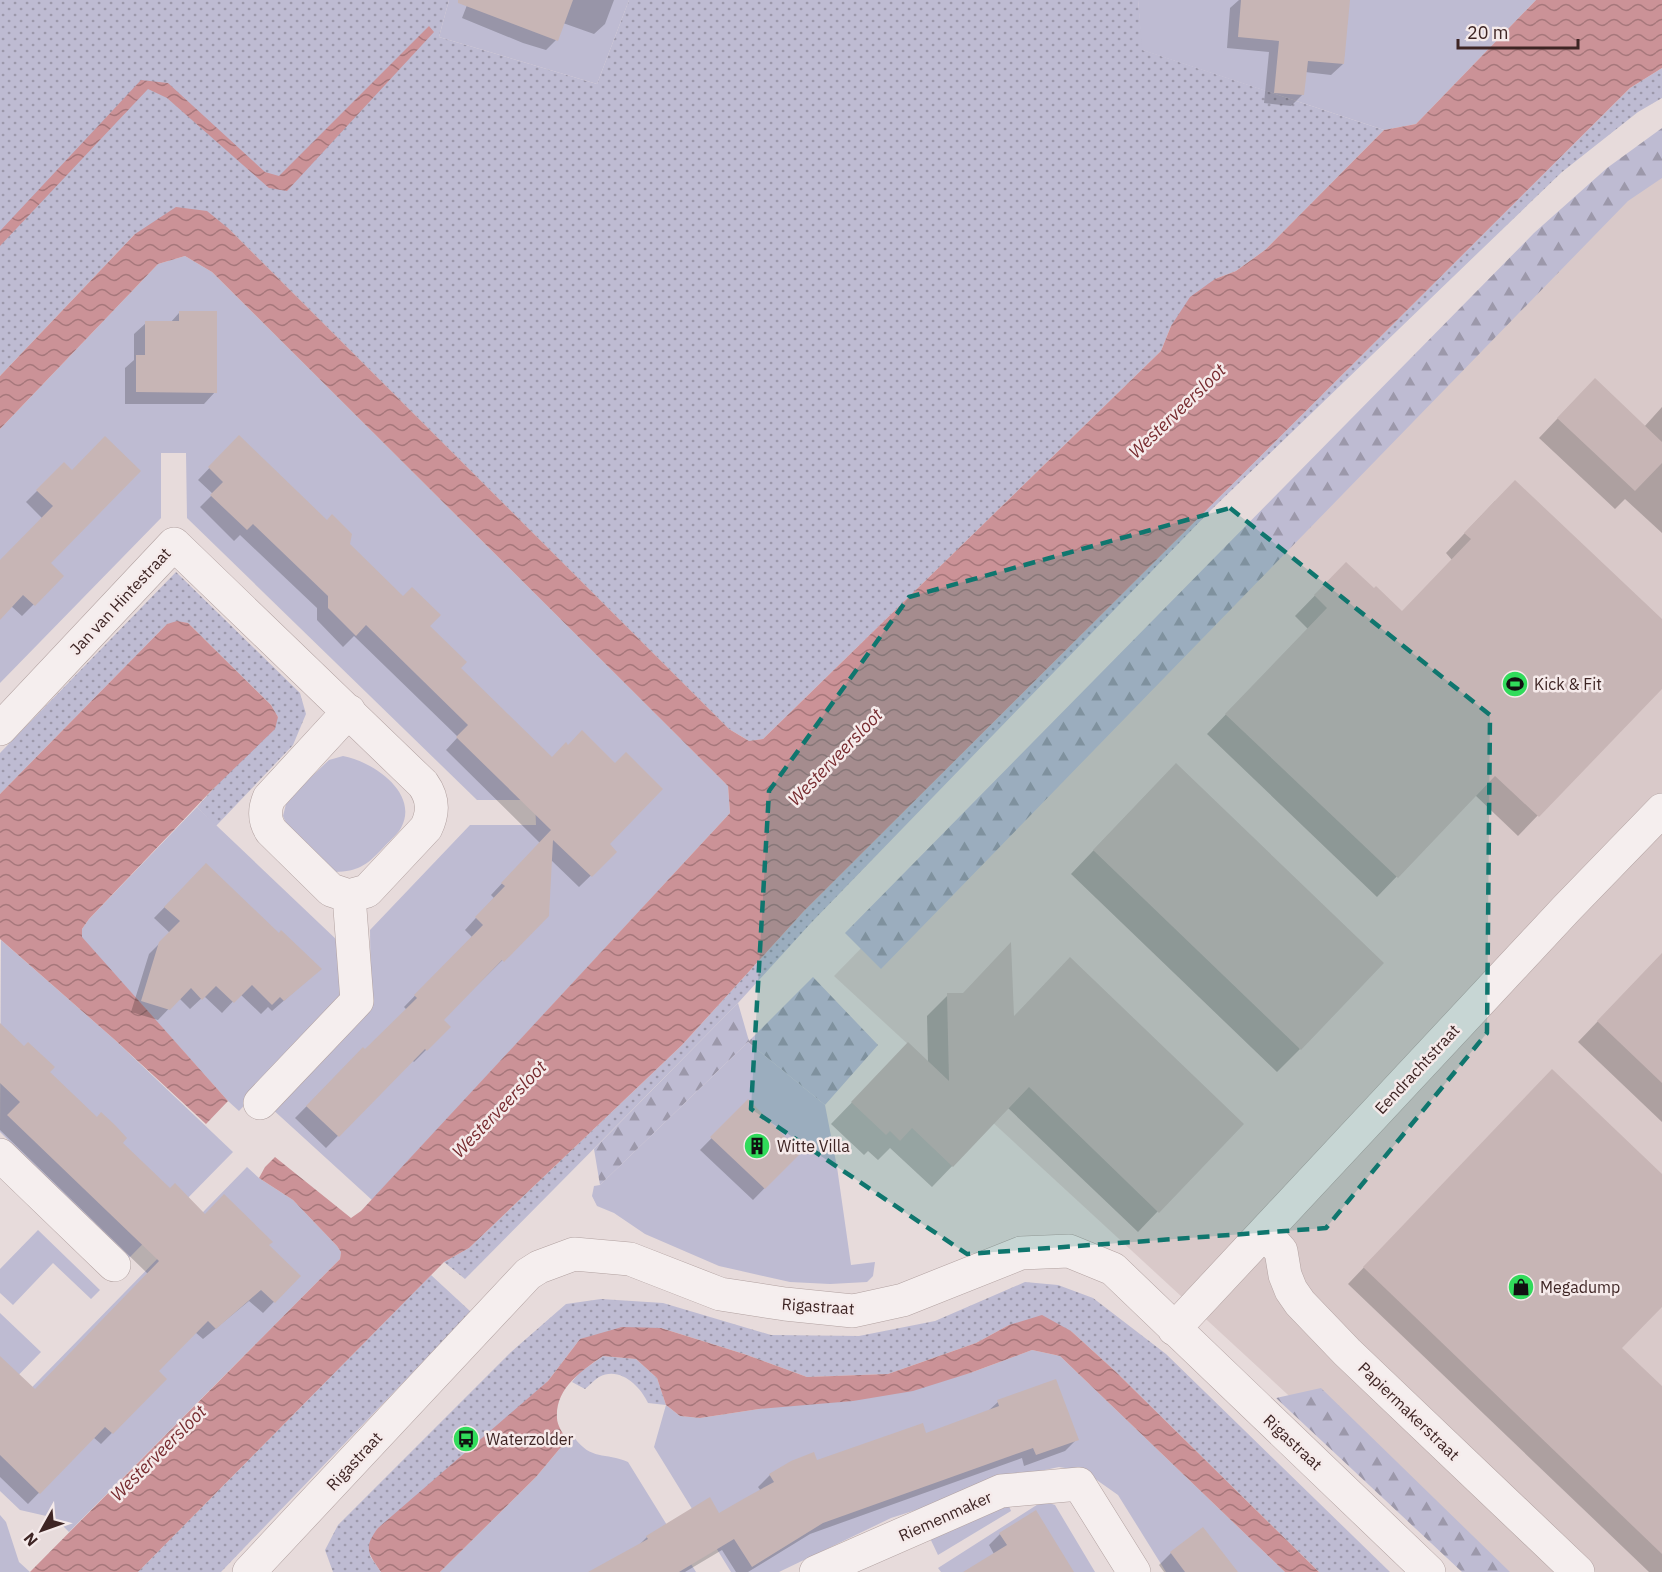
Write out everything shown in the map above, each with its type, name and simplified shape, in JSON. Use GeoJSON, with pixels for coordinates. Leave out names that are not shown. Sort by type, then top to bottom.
{"type":"FeatureCollection","features":[{"type":"Feature","properties":{"kind":"street","name":"Jan van Hintestraat"},"geometry":{"type":"LineString","coordinates":[[0,729],[174,544],[349,711],[423,784],[430,794],[431,819],[426,828],[367,891],[349,896]]}},
{"type":"Feature","properties":{"kind":"street"},"geometry":{"type":"LineString","coordinates":[[260,1102],[357,1001],[349,896],[331,890],[271,831],[265,816],[265,807],[269,798],[349,711]]}},
{"type":"Feature","properties":{"kind":"street","name":"Eendrachtstraat"},"geometry":{"type":"LineString","coordinates":[[1174,1329],[1558,917],[1662,810]]}},
{"type":"Feature","properties":{"kind":"street"},"geometry":{"type":"LineString","coordinates":[[0,1155],[114,1265]]}},
{"type":"Feature","properties":{"kind":"street","name":"Papiermakerstraat"},"geometry":{"type":"LineString","coordinates":[[1264,1233],[1281,1251],[1285,1275],[1296,1296],[1347,1352],[1578,1572]]}},
{"type":"Feature","properties":{"kind":"street","name":"Rigastraat"},"geometry":{"type":"LineString","coordinates":[[250,1572],[528,1274],[539,1267],[574,1254],[630,1259],[720,1294],[853,1311],[903,1300],[1021,1253],[1069,1251],[1113,1269],[1429,1572]]}},
{"type":"Feature","properties":{"kind":"street","name":"Riemenmaker"},"geometry":{"type":"LineString","coordinates":[[816,1572],[1001,1491],[1079,1484],[1134,1572]]}},
{"type":"Feature","properties":{"kind":"highlighted area"},"geometry":{"type":"Polygon","coordinates":[[[1230,508],[1490,715],[1487,1033],[1326,1228],[967,1254],[751,1109],[769,791],[909,597],[1230,508]]]}},
{"type":"Feature","properties":{"kind":"shaded area"},"geometry":{"type":"Polygon","coordinates":[[[1662,134],[1662,1572],[1480,1572],[834,976],[1656,135],[1662,134]]]}},
{"type":"Feature","properties":{"kind":"green space"},"geometry":{"type":"Polygon","coordinates":[[[0,0],[449,0],[439,37],[597,84],[629,0],[1138,0],[1143,50],[1384,130],[1265,250],[1236,271],[1215,279],[1171,326],[1161,351],[763,739],[749,741],[729,729],[228,228],[135,234],[0,376],[0,0]]]}},
{"type":"Feature","properties":{"kind":"green space"},"geometry":{"type":"Polygon","coordinates":[[[449,0],[629,0],[597,84],[439,37],[449,0]]]}},
{"type":"Feature","properties":{"kind":"green space"},"geometry":{"type":"Polygon","coordinates":[[[1138,0],[1536,0],[1416,124],[1384,130],[1142,50],[1138,0]]]}},
{"type":"Feature","properties":{"kind":"green space"},"geometry":{"type":"Polygon","coordinates":[[[1662,68],[1662,98],[1638,112],[1562,172],[1211,510],[810,924],[738,1003],[465,1279],[444,1262],[469,1248],[682,1045],[804,911],[1630,88],[1662,68]]]}},
{"type":"Feature","properties":{"kind":"green space"},"geometry":{"type":"Polygon","coordinates":[[[1662,128],[1662,178],[1628,201],[881,969],[845,933],[1534,233],[1607,168],[1662,128]]]}},
{"type":"Feature","properties":{"kind":"green space"},"geometry":{"type":"Polygon","coordinates":[[[185,256],[212,272],[728,786],[730,813],[372,1200],[270,1107],[371,1003],[370,930],[470,825],[536,825],[535,800],[477,800],[187,518],[186,453],[161,453],[161,518],[0,683],[0,429],[158,264],[185,256]]]}},
{"type":"Feature","properties":{"kind":"green space"},"geometry":{"type":"Polygon","coordinates":[[[176,572],[300,693],[306,714],[293,745],[216,826],[197,807],[278,717],[271,705],[188,623],[177,622],[167,624],[0,794],[0,753],[176,572]]]}},
{"type":"Feature","properties":{"kind":"green space"},"geometry":{"type":"Polygon","coordinates":[[[343,756],[367,764],[390,781],[399,791],[404,803],[405,815],[399,831],[371,860],[356,869],[335,872],[289,830],[283,816],[287,800],[329,760],[343,756]]]}},
{"type":"Feature","properties":{"kind":"green space"},"geometry":{"type":"Polygon","coordinates":[[[197,807],[339,942],[342,1001],[239,1111],[82,938],[82,929],[89,919],[197,807]]]}},
{"type":"Feature","properties":{"kind":"green space"},"geometry":{"type":"Polygon","coordinates":[[[1,940],[115,1040],[233,1152],[129,1258],[0,1132],[1,940]]]}},
{"type":"Feature","properties":{"kind":"green space"},"geometry":{"type":"Polygon","coordinates":[[[813,977],[878,1045],[825,1105],[748,1042],[600,1185],[594,1149],[738,1003],[749,1041],[813,977]]]}},
{"type":"Feature","properties":{"kind":"green space"},"geometry":{"type":"Polygon","coordinates":[[[748,1042],[825,1105],[837,1167],[851,1265],[875,1262],[873,1276],[867,1282],[830,1284],[790,1282],[719,1266],[645,1234],[614,1213],[597,1206],[592,1196],[594,1186],[600,1185],[748,1042]]]}},
{"type":"Feature","properties":{"kind":"green space"},"geometry":{"type":"Polygon","coordinates":[[[247,1167],[259,1178],[293,1200],[337,1246],[341,1252],[340,1259],[69,1532],[55,1518],[20,1510],[0,1491],[0,1420],[247,1167]]]}},
{"type":"Feature","properties":{"kind":"green space"},"geometry":{"type":"Polygon","coordinates":[[[38,1230],[100,1290],[91,1299],[53,1263],[13,1305],[0,1293],[0,1269],[38,1230]]]}},
{"type":"Feature","properties":{"kind":"green space"},"geometry":{"type":"Polygon","coordinates":[[[431,1275],[471,1312],[221,1572],[138,1572],[431,1275]]]}},
{"type":"Feature","properties":{"kind":"green space"},"geometry":{"type":"Polygon","coordinates":[[[1025,1282],[1058,1285],[1093,1298],[1166,1354],[1390,1572],[1319,1572],[1115,1371],[1071,1331],[1009,1325],[976,1343],[888,1374],[807,1377],[661,1328],[580,1339],[548,1381],[370,1556],[381,1572],[333,1572],[325,1550],[338,1525],[511,1352],[566,1304],[601,1299],[663,1303],[771,1335],[859,1336],[935,1321],[1025,1282]]]}},
{"type":"Feature","properties":{"kind":"green space"},"geometry":{"type":"Polygon","coordinates":[[[0,1313],[41,1352],[0,1394],[0,1313]]]}},
{"type":"Feature","properties":{"kind":"green space"},"geometry":{"type":"Polygon","coordinates":[[[1032,1350],[1060,1356],[1285,1572],[1166,1572],[1118,1495],[1084,1471],[1059,1467],[1030,1473],[891,1518],[779,1572],[731,1572],[654,1447],[666,1405],[680,1416],[700,1418],[970,1373],[1032,1350]]]}},
{"type":"Feature","properties":{"kind":"green space"},"geometry":{"type":"Polygon","coordinates":[[[603,1356],[636,1359],[657,1378],[666,1405],[648,1403],[635,1384],[614,1374],[599,1377],[585,1389],[572,1382],[579,1373],[603,1356]]]}},
{"type":"Feature","properties":{"kind":"green space"},"geometry":{"type":"Polygon","coordinates":[[[1321,1388],[1510,1572],[1462,1572],[1276,1398],[1321,1388]]]}},
{"type":"Feature","properties":{"kind":"green space"},"geometry":{"type":"Polygon","coordinates":[[[574,1437],[580,1445],[592,1453],[628,1462],[696,1572],[440,1572],[536,1477],[567,1440],[574,1437]]]}},
{"type":"Feature","properties":{"kind":"green space"},"geometry":{"type":"Polygon","coordinates":[[[1043,1501],[1055,1505],[1095,1572],[941,1572],[938,1568],[1043,1501]]]}},
{"type":"Feature","properties":{"kind":"green space"},"geometry":{"type":"Polygon","coordinates":[[[1009,1506],[1011,1511],[938,1555],[928,1534],[1009,1506]]]}},
{"type":"Feature","properties":{"kind":"green space"},"geometry":{"type":"Polygon","coordinates":[[[0,1515],[6,1522],[19,1562],[30,1572],[0,1572],[0,1515]]]}},
{"type":"Feature","properties":{"kind":"water","name":"Westerveersloot"},"geometry":{"type":"Polygon","coordinates":[[[1536,0],[1662,0],[1662,68],[1630,88],[804,911],[682,1045],[469,1248],[444,1262],[138,1572],[30,1572],[340,1259],[341,1252],[337,1246],[293,1200],[259,1178],[265,1167],[275,1157],[351,1218],[361,1211],[730,813],[728,786],[212,272],[185,256],[158,264],[0,429],[0,376],[135,234],[176,207],[207,211],[228,228],[729,729],[749,741],[763,739],[1161,351],[1171,326],[1190,297],[1215,279],[1236,271],[1265,250],[1384,130],[1416,124],[1536,0]]]}},
{"type":"Feature","properties":{"kind":"water"},"geometry":{"type":"Polygon","coordinates":[[[429,26],[434,32],[287,191],[269,188],[167,98],[148,89],[0,246],[0,231],[141,80],[168,83],[265,172],[279,176],[429,26]]]}},
{"type":"Feature","properties":{"kind":"water"},"geometry":{"type":"Polygon","coordinates":[[[177,621],[188,623],[271,705],[278,717],[275,729],[212,790],[89,919],[82,929],[82,937],[228,1101],[206,1124],[0,939],[0,794],[167,624],[177,621]]]}},
{"type":"Feature","properties":{"kind":"water"},"geometry":{"type":"Polygon","coordinates":[[[1042,1315],[1071,1331],[1115,1371],[1319,1572],[1285,1572],[1060,1356],[1032,1350],[913,1391],[853,1401],[759,1409],[700,1418],[680,1416],[666,1405],[657,1378],[636,1359],[603,1356],[578,1375],[560,1398],[557,1421],[567,1440],[536,1477],[440,1572],[381,1572],[370,1555],[370,1541],[378,1528],[548,1381],[580,1339],[622,1327],[661,1328],[807,1377],[888,1374],[976,1343],[1009,1325],[1042,1315]]]}},
{"type":"Feature","properties":{"kind":"building"},"geometry":{"type":"Polygon","coordinates":[[[458,0],[573,0],[558,41],[458,3],[458,0]]]}},
{"type":"Feature","properties":{"kind":"building"},"geometry":{"type":"Polygon","coordinates":[[[1241,0],[1350,0],[1344,64],[1308,61],[1304,95],[1274,93],[1279,41],[1238,37],[1241,0]]]}},
{"type":"Feature","properties":{"kind":"building"},"geometry":{"type":"Polygon","coordinates":[[[179,311],[217,311],[217,393],[136,392],[136,355],[145,355],[145,321],[179,321],[179,311]]]}},
{"type":"Feature","properties":{"kind":"building"},"geometry":{"type":"Polygon","coordinates":[[[1595,378],[1662,442],[1662,463],[1635,491],[1557,418],[1595,378]]]}},
{"type":"Feature","properties":{"kind":"building"},"geometry":{"type":"Polygon","coordinates":[[[239,435],[327,520],[332,514],[352,534],[350,544],[403,596],[412,587],[441,615],[430,626],[467,662],[461,668],[552,757],[582,730],[615,763],[626,752],[663,789],[610,844],[617,852],[592,877],[553,840],[549,916],[504,962],[502,960],[444,1020],[451,1027],[427,1051],[425,1049],[339,1137],[306,1106],[363,1047],[365,1049],[417,998],[414,995],[483,925],[475,917],[505,886],[501,883],[551,830],[456,737],[468,725],[366,625],[356,636],[328,608],[328,596],[253,524],[247,530],[210,495],[223,482],[208,467],[239,435]]]}},
{"type":"Feature","properties":{"kind":"building"},"geometry":{"type":"Polygon","coordinates":[[[105,436],[141,471],[51,563],[64,576],[35,606],[23,595],[0,620],[0,560],[53,506],[36,490],[64,462],[72,470],[105,436]]]}},
{"type":"Feature","properties":{"kind":"building"},"geometry":{"type":"Polygon","coordinates":[[[1515,480],[1662,619],[1662,689],[1539,817],[1495,776],[1398,878],[1225,714],[1327,608],[1314,595],[1346,562],[1402,611],[1471,539],[1464,533],[1515,480]]]}},
{"type":"Feature","properties":{"kind":"building"},"geometry":{"type":"Polygon","coordinates":[[[1176,763],[1384,963],[1301,1050],[1093,850],[1176,763]]]}},
{"type":"Feature","properties":{"kind":"building"},"geometry":{"type":"Polygon","coordinates":[[[206,863],[279,933],[281,930],[322,969],[284,1001],[280,997],[272,1005],[252,985],[234,1003],[216,986],[202,1000],[191,988],[170,1010],[141,1001],[159,942],[180,921],[164,907],[206,863]]]}},
{"type":"Feature","properties":{"kind":"building"},"geometry":{"type":"Polygon","coordinates":[[[1011,942],[1014,1016],[1070,957],[1244,1124],[1159,1213],[1029,1087],[953,1167],[912,1128],[900,1141],[890,1131],[886,1135],[851,1102],[908,1042],[949,1081],[947,993],[963,993],[1011,942]]]}},
{"type":"Feature","properties":{"kind":"building"},"geometry":{"type":"Polygon","coordinates":[[[1662,953],[1662,1083],[1597,1021],[1662,953]]]}},
{"type":"Feature","properties":{"kind":"building"},"geometry":{"type":"Polygon","coordinates":[[[0,1023],[24,1046],[28,1042],[55,1067],[50,1072],[97,1117],[101,1112],[115,1125],[127,1138],[123,1143],[170,1188],[175,1183],[205,1214],[224,1194],[273,1242],[269,1245],[301,1276],[275,1303],[261,1290],[216,1329],[208,1321],[159,1371],[167,1379],[113,1434],[105,1427],[40,1494],[0,1455],[0,1356],[35,1389],[159,1261],[7,1115],[20,1102],[0,1083],[0,1023]]]}},
{"type":"Feature","properties":{"kind":"building"},"geometry":{"type":"Polygon","coordinates":[[[1552,1069],[1662,1174],[1662,1307],[1622,1348],[1662,1386],[1662,1554],[1363,1267],[1552,1069]]]}},
{"type":"Feature","properties":{"kind":"building","name":"Witte Villa"},"geometry":{"type":"Polygon","coordinates":[[[748,1099],[801,1153],[765,1189],[710,1137],[748,1099]]]}},
{"type":"Feature","properties":{"kind":"building"},"geometry":{"type":"Polygon","coordinates":[[[1056,1379],[1079,1440],[1036,1455],[1033,1448],[823,1523],[752,1567],[734,1539],[679,1572],[588,1572],[648,1539],[646,1536],[710,1497],[719,1513],[774,1482],[769,1474],[791,1461],[814,1452],[817,1460],[923,1423],[926,1433],[999,1406],[997,1400],[1056,1379]]]}},
{"type":"Feature","properties":{"kind":"building"},"geometry":{"type":"Polygon","coordinates":[[[1036,1510],[1074,1572],[963,1572],[1007,1545],[999,1533],[1036,1510]]]}},
{"type":"Feature","properties":{"kind":"building"},"geometry":{"type":"Polygon","coordinates":[[[1203,1527],[1238,1572],[1185,1572],[1170,1552],[1203,1527]]]}},
{"type":"Feature","properties":{"kind":"place","name":"Kick & Fit"},"geometry":{"type":"Point","coordinates":[1515,684]}},
{"type":"Feature","properties":{"kind":"place","name":"Witte Villa"},"geometry":{"type":"Point","coordinates":[757,1146]}},
{"type":"Feature","properties":{"kind":"place","name":"Megadump"},"geometry":{"type":"Point","coordinates":[1521,1287]}},
{"type":"Feature","properties":{"kind":"place","name":"Waterzolder"},"geometry":{"type":"Point","coordinates":[466,1439]}}]}
